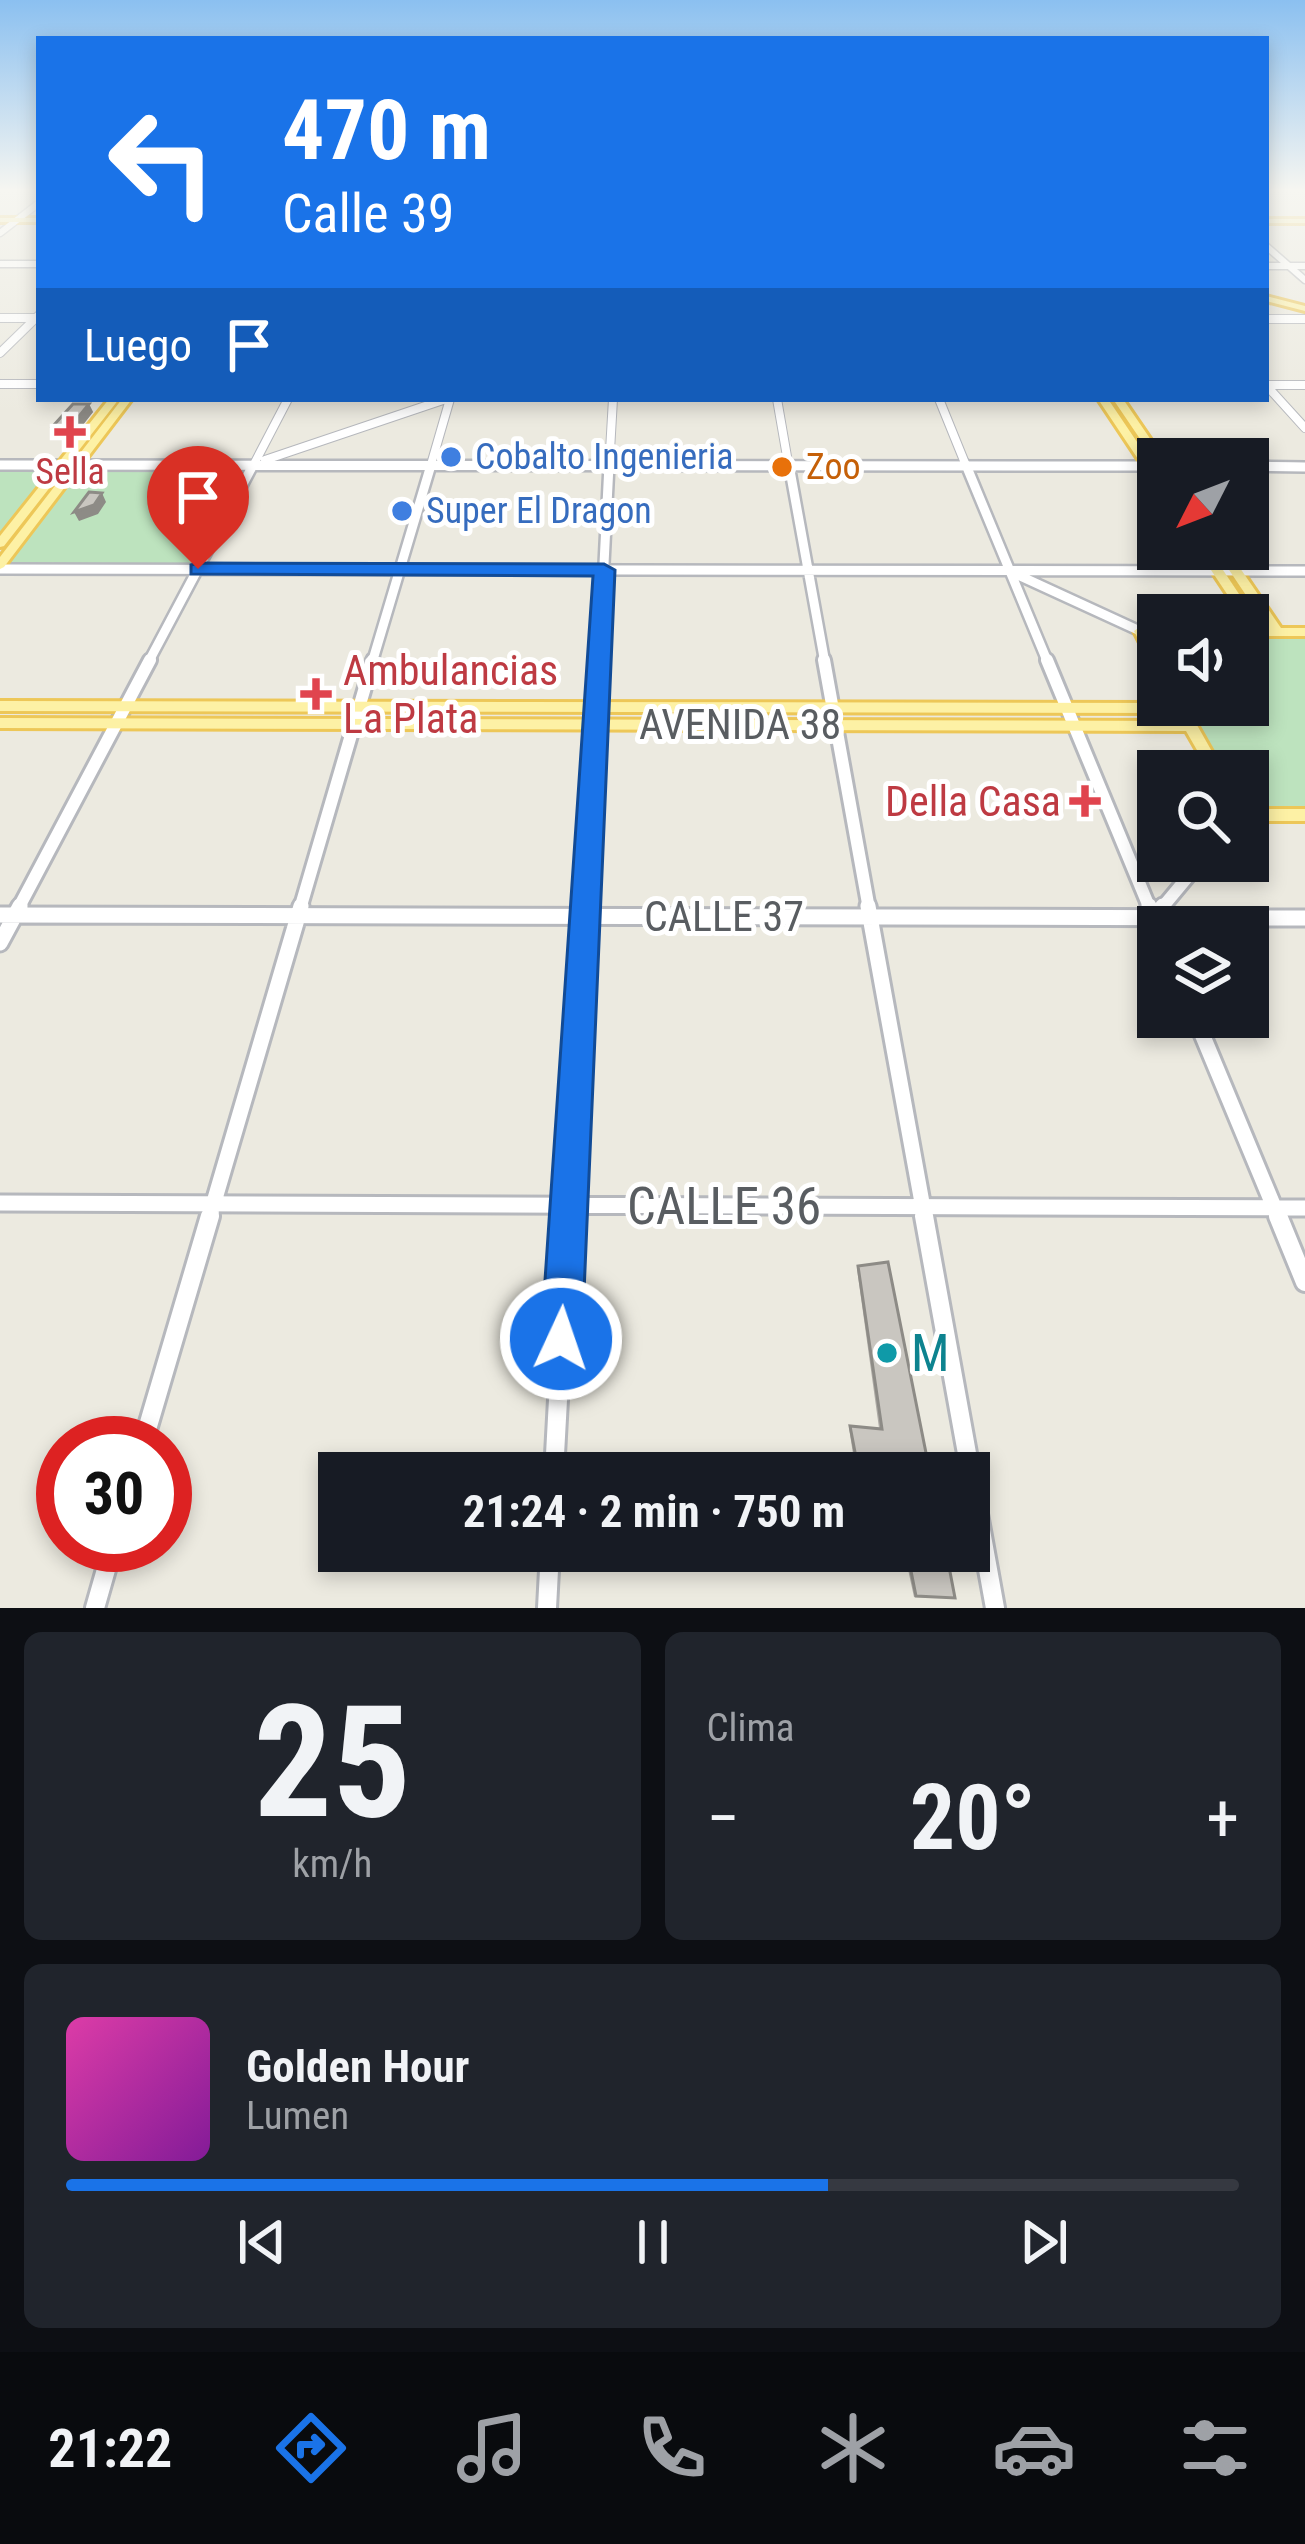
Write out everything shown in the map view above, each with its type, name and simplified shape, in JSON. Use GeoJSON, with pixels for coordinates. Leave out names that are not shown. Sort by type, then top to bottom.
{"type":"FeatureCollection","features":[{"type":"Feature","properties":{"kind":"main road"},"geometry":{"type":"LineString","coordinates":[[1269,297],[1305,307]]}},
{"type":"Feature","properties":{"kind":"main road"},"geometry":{"type":"LineString","coordinates":[[0,544],[112,402]]}},
{"type":"Feature","properties":{"kind":"main road"},"geometry":{"type":"LineString","coordinates":[[0,567],[125,402]]}},
{"type":"Feature","properties":{"kind":"main road"},"geometry":{"type":"LineString","coordinates":[[1105,402],[1137,441]]}},
{"type":"Feature","properties":{"kind":"main road"},"geometry":{"type":"LineString","coordinates":[[1120,402],[1140,438]]}},
{"type":"Feature","properties":{"kind":"main road"},"geometry":{"type":"LineString","coordinates":[[1217,571],[1232,594]]}},
{"type":"Feature","properties":{"kind":"main road"},"geometry":{"type":"LineString","coordinates":[[1236,571],[1277,632]]}},
{"type":"Feature","properties":{"kind":"main road"},"geometry":{"type":"LineString","coordinates":[[1269,632],[1305,632]]}},
{"type":"Feature","properties":{"kind":"main road","name":"AVENIDA 38"},"geometry":{"type":"LineString","coordinates":[[0,706],[126,706],[595,725],[1137,707]]}},
{"type":"Feature","properties":{"kind":"main road","name":"AVENIDA 38"},"geometry":{"type":"LineString","coordinates":[[0,723],[116,724],[596,707],[1137,726]]}},
{"type":"Feature","properties":{"kind":"main road"},"geometry":{"type":"LineString","coordinates":[[1191,726],[1204,750]]}},
{"type":"Feature","properties":{"kind":"main road"},"geometry":{"type":"LineString","coordinates":[[1269,815],[1305,815]]}},
{"type":"Feature","properties":{"kind":"street"},"geometry":{"type":"LineString","coordinates":[[1285,263],[1305,280]]}},
{"type":"Feature","properties":{"kind":"street"},"geometry":{"type":"LineString","coordinates":[[0,264],[36,264]]}},
{"type":"Feature","properties":{"kind":"street"},"geometry":{"type":"LineString","coordinates":[[1269,266],[1305,266]]}},
{"type":"Feature","properties":{"kind":"street"},"geometry":{"type":"LineString","coordinates":[[0,318],[36,317]]}},
{"type":"Feature","properties":{"kind":"street"},"geometry":{"type":"LineString","coordinates":[[0,353],[36,319]]}},
{"type":"Feature","properties":{"kind":"street"},"geometry":{"type":"LineString","coordinates":[[1269,320],[1305,320]]}},
{"type":"Feature","properties":{"kind":"street"},"geometry":{"type":"LineString","coordinates":[[0,384],[36,384]]}},
{"type":"Feature","properties":{"kind":"street"},"geometry":{"type":"LineString","coordinates":[[1269,385],[1305,385]]}},
{"type":"Feature","properties":{"kind":"street"},"geometry":{"type":"LineString","coordinates":[[1269,388],[1305,428]]}},
{"type":"Feature","properties":{"kind":"street"},"geometry":{"type":"LineString","coordinates":[[0,944],[8,915],[126,706],[286,402]]}},
{"type":"Feature","properties":{"kind":"street"},"geometry":{"type":"LineString","coordinates":[[253,465],[439,402]]}},
{"type":"Feature","properties":{"kind":"street"},"geometry":{"type":"LineString","coordinates":[[151,1416],[447,402]]}},
{"type":"Feature","properties":{"kind":"street"},"geometry":{"type":"LineString","coordinates":[[555,1452],[613,402]]}},
{"type":"Feature","properties":{"kind":"street"},"geometry":{"type":"LineString","coordinates":[[778,402],[995,1608]]}},
{"type":"Feature","properties":{"kind":"street"},"geometry":{"type":"LineString","coordinates":[[940,402],[1149,906]]}},
{"type":"Feature","properties":{"kind":"street"},"geometry":{"type":"LineString","coordinates":[[0,465],[1137,464]]}},
{"type":"Feature","properties":{"kind":"street"},"geometry":{"type":"LineString","coordinates":[[1269,466],[1305,466]]}},
{"type":"Feature","properties":{"kind":"street"},"geometry":{"type":"LineString","coordinates":[[0,567],[1305,571]]}},
{"type":"Feature","properties":{"kind":"street"},"geometry":{"type":"LineString","coordinates":[[1010,571],[1137,631]]}},
{"type":"Feature","properties":{"kind":"street","name":"CALLE 37"},"geometry":{"type":"LineString","coordinates":[[8,915],[871,917],[1137,923]]}},
{"type":"Feature","properties":{"kind":"street","name":"CALLE 37"},"geometry":{"type":"LineString","coordinates":[[1269,919],[1305,918]]}},
{"type":"Feature","properties":{"kind":"street"},"geometry":{"type":"LineString","coordinates":[[1204,1038],[1305,1282]]}},
{"type":"Feature","properties":{"kind":"street","name":"CALLE 36"},"geometry":{"type":"LineString","coordinates":[[0,1203],[1305,1208]]}},
{"type":"Feature","properties":{"kind":"street"},"geometry":{"type":"LineString","coordinates":[[94,1608],[105,1572]]}},
{"type":"Feature","properties":{"kind":"street"},"geometry":{"type":"LineString","coordinates":[[547,1608],[549,1572]]}},
{"type":"Feature","properties":{"kind":"green space"},"geometry":{"type":"Polygon","coordinates":[[[78,468],[249,468],[194,567],[4,566],[78,468]]]}},
{"type":"Feature","properties":{"kind":"green space"},"geometry":{"type":"Polygon","coordinates":[[[0,469],[51,470],[0,533],[0,469]]]}},
{"type":"Feature","properties":{"kind":"green space"},"geometry":{"type":"Polygon","coordinates":[[[1269,636],[1305,636],[1305,809],[1269,807],[1269,750],[1212,750],[1198,726],[1269,726],[1269,636]]]}},
{"type":"Feature","properties":{"kind":"building"},"geometry":{"type":"Polygon","coordinates":[[[73,404],[89,404],[71,426],[53,426],[73,404]]]}},
{"type":"Feature","properties":{"kind":"building"},"geometry":{"type":"Polygon","coordinates":[[[89,492],[102,493],[94,505],[74,512],[89,492]]]}},
{"type":"Feature","properties":{"kind":"building","name":"M"},"geometry":{"type":"Polygon","coordinates":[[[888,1262],[926,1452],[855,1452],[850,1426],[882,1429],[858,1266],[888,1262]]]}},
{"type":"Feature","properties":{"kind":"building"},"geometry":{"type":"Polygon","coordinates":[[[911,1572],[950,1572],[955,1598],[916,1596],[911,1572]]]}},
{"type":"Feature","properties":{"kind":"place","name":"Sella"},"geometry":{"type":"Point","coordinates":[70,432]}},
{"type":"Feature","properties":{"kind":"place","name":"Cobalto Ingenieria"},"geometry":{"type":"Point","coordinates":[451,457]}},
{"type":"Feature","properties":{"kind":"place","name":"Zoo"},"geometry":{"type":"Point","coordinates":[782,467]}},
{"type":"Feature","properties":{"kind":"place","name":"Super El Dragon"},"geometry":{"type":"Point","coordinates":[402,511]}},
{"type":"Feature","properties":{"kind":"place","name":"Ambulancias La Plata"},"geometry":{"type":"Point","coordinates":[316,694]}},
{"type":"Feature","properties":{"kind":"place","name":"Della Casa"},"geometry":{"type":"Point","coordinates":[1085,801]}},
{"type":"Feature","properties":{"kind":"place","name":"M"},"geometry":{"type":"Point","coordinates":[887,1353]}},
{"type":"Feature","properties":{"kind":"route"},"geometry":{"type":"LineString","coordinates":[[198,569],[604,570],[561,1339]]}}]}
